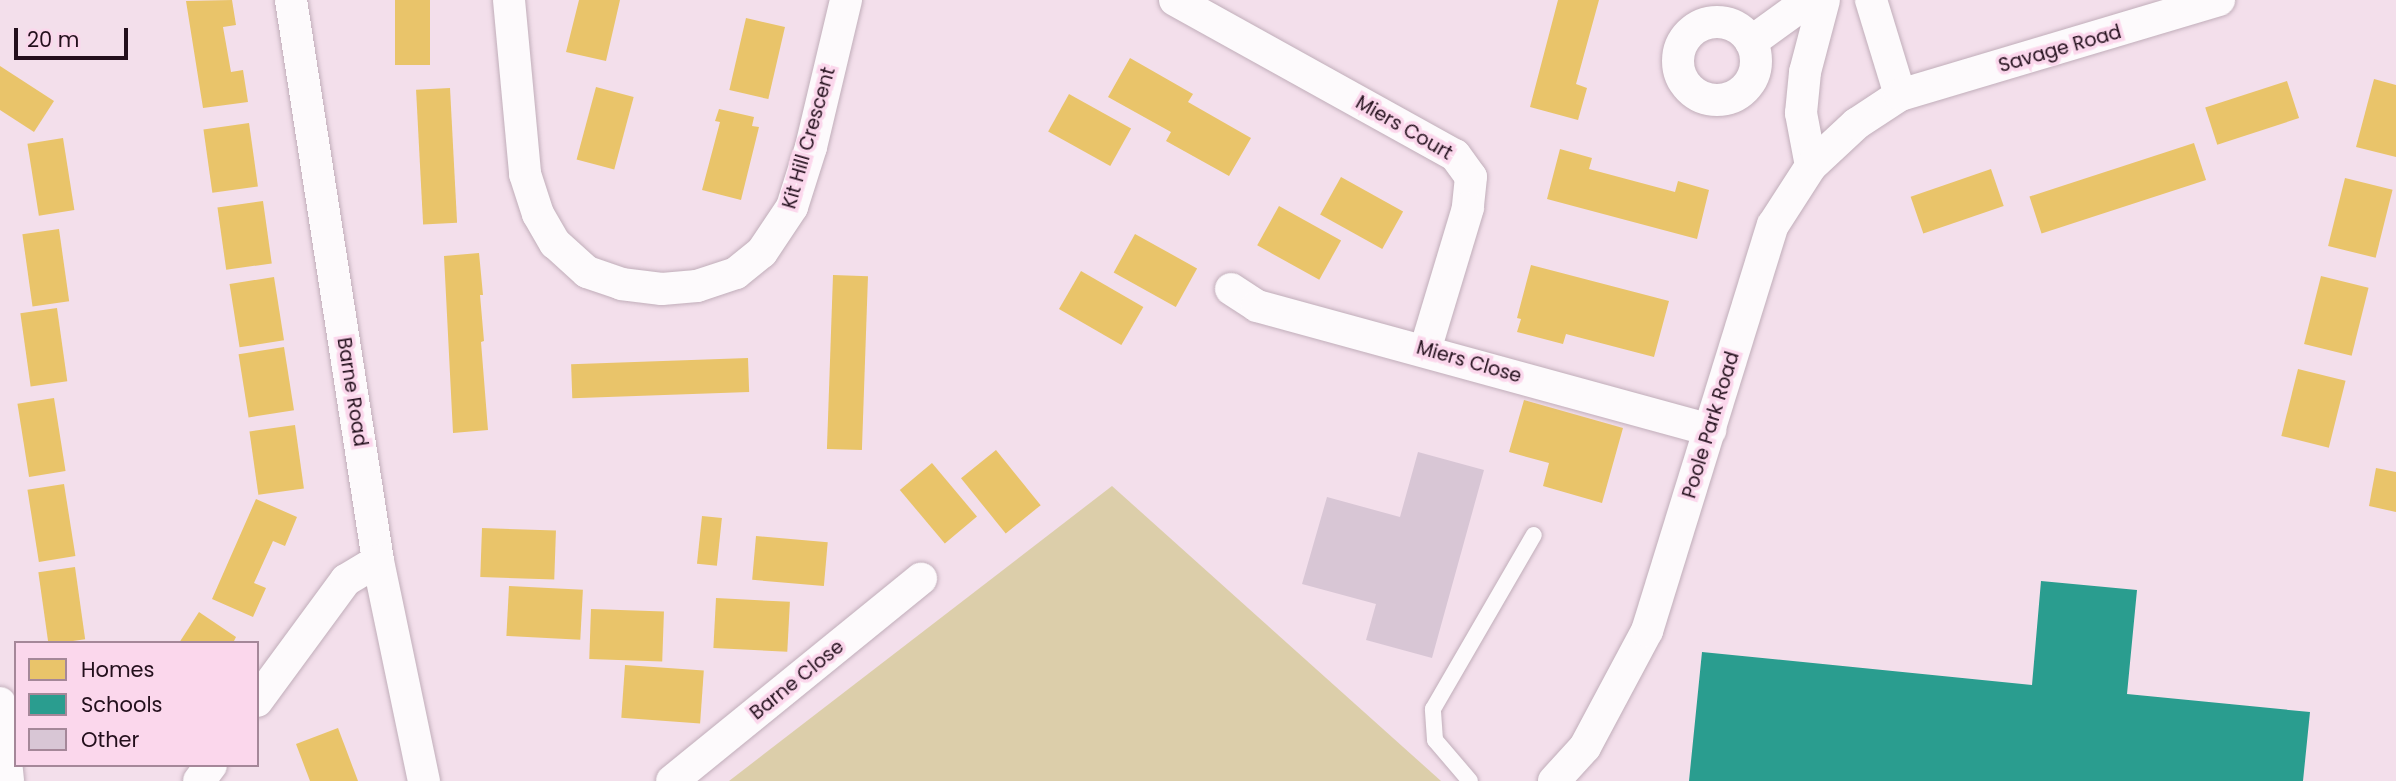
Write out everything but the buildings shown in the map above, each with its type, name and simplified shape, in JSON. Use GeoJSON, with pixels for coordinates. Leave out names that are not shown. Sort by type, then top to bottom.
{"type":"FeatureCollection","features":[{"type":"Feature","properties":{"kind":"street","name":"Barne Road"},"geometry":{"type":"LineString","coordinates":[[291,0],[378,561],[424,781]]}},
{"type":"Feature","properties":{"kind":"street","name":"Kit Hill Crescent"},"geometry":{"type":"LineString","coordinates":[[509,0],[525,174],[538,214],[555,243],[587,272],[621,284],[662,289],[697,286],[736,273],[762,252],[792,207],[811,146],[846,0]]}},
{"type":"Feature","properties":{"kind":"street","name":"Miers Court"},"geometry":{"type":"LineString","coordinates":[[1175,0],[1455,155],[1471,177],[1468,208],[1425,349]]}},
{"type":"Feature","properties":{"kind":"street"},"geometry":{"type":"LineString","coordinates":[[1751,42],[1809,0]]}},
{"type":"Feature","properties":{"kind":"street"},"geometry":{"type":"LineString","coordinates":[[1811,166],[1801,113],[1805,72],[1824,0]]}},
{"type":"Feature","properties":{"kind":"street"},"geometry":{"type":"LineString","coordinates":[[1871,0],[1900,95]]}},
{"type":"Feature","properties":{"kind":"street","name":"Savage Road"},"geometry":{"type":"LineString","coordinates":[[1900,95],[2219,0]]}},
{"type":"Feature","properties":{"kind":"street","name":"Poole Park Road"},"geometry":{"type":"LineString","coordinates":[[1554,781],[1585,747],[1647,631],[1773,225],[1811,166],[1856,124],[1900,95]]}},
{"type":"Feature","properties":{"kind":"street","name":"Miers Close"},"geometry":{"type":"LineString","coordinates":[[1231,289],[1257,306],[1425,349],[1710,430]]}},
{"type":"Feature","properties":{"kind":"street"},"geometry":{"type":"LineString","coordinates":[[259,699],[346,580],[378,561]]}},
{"type":"Feature","properties":{"kind":"street","name":"Barne Close"},"geometry":{"type":"LineString","coordinates":[[672,781],[921,579]]}},
{"type":"Feature","properties":{"kind":"street"},"geometry":{"type":"LineString","coordinates":[[0,703],[8,781]]}},
{"type":"Feature","properties":{"kind":"lane"},"geometry":{"type":"LineString","coordinates":[[1470,781],[1435,740],[1433,709],[1534,535]]}},
{"type":"Feature","properties":{"kind":"shaded area"},"geometry":{"type":"Polygon","coordinates":[[[1112,486],[1441,781],[729,781],[1112,486]]]}}]}
